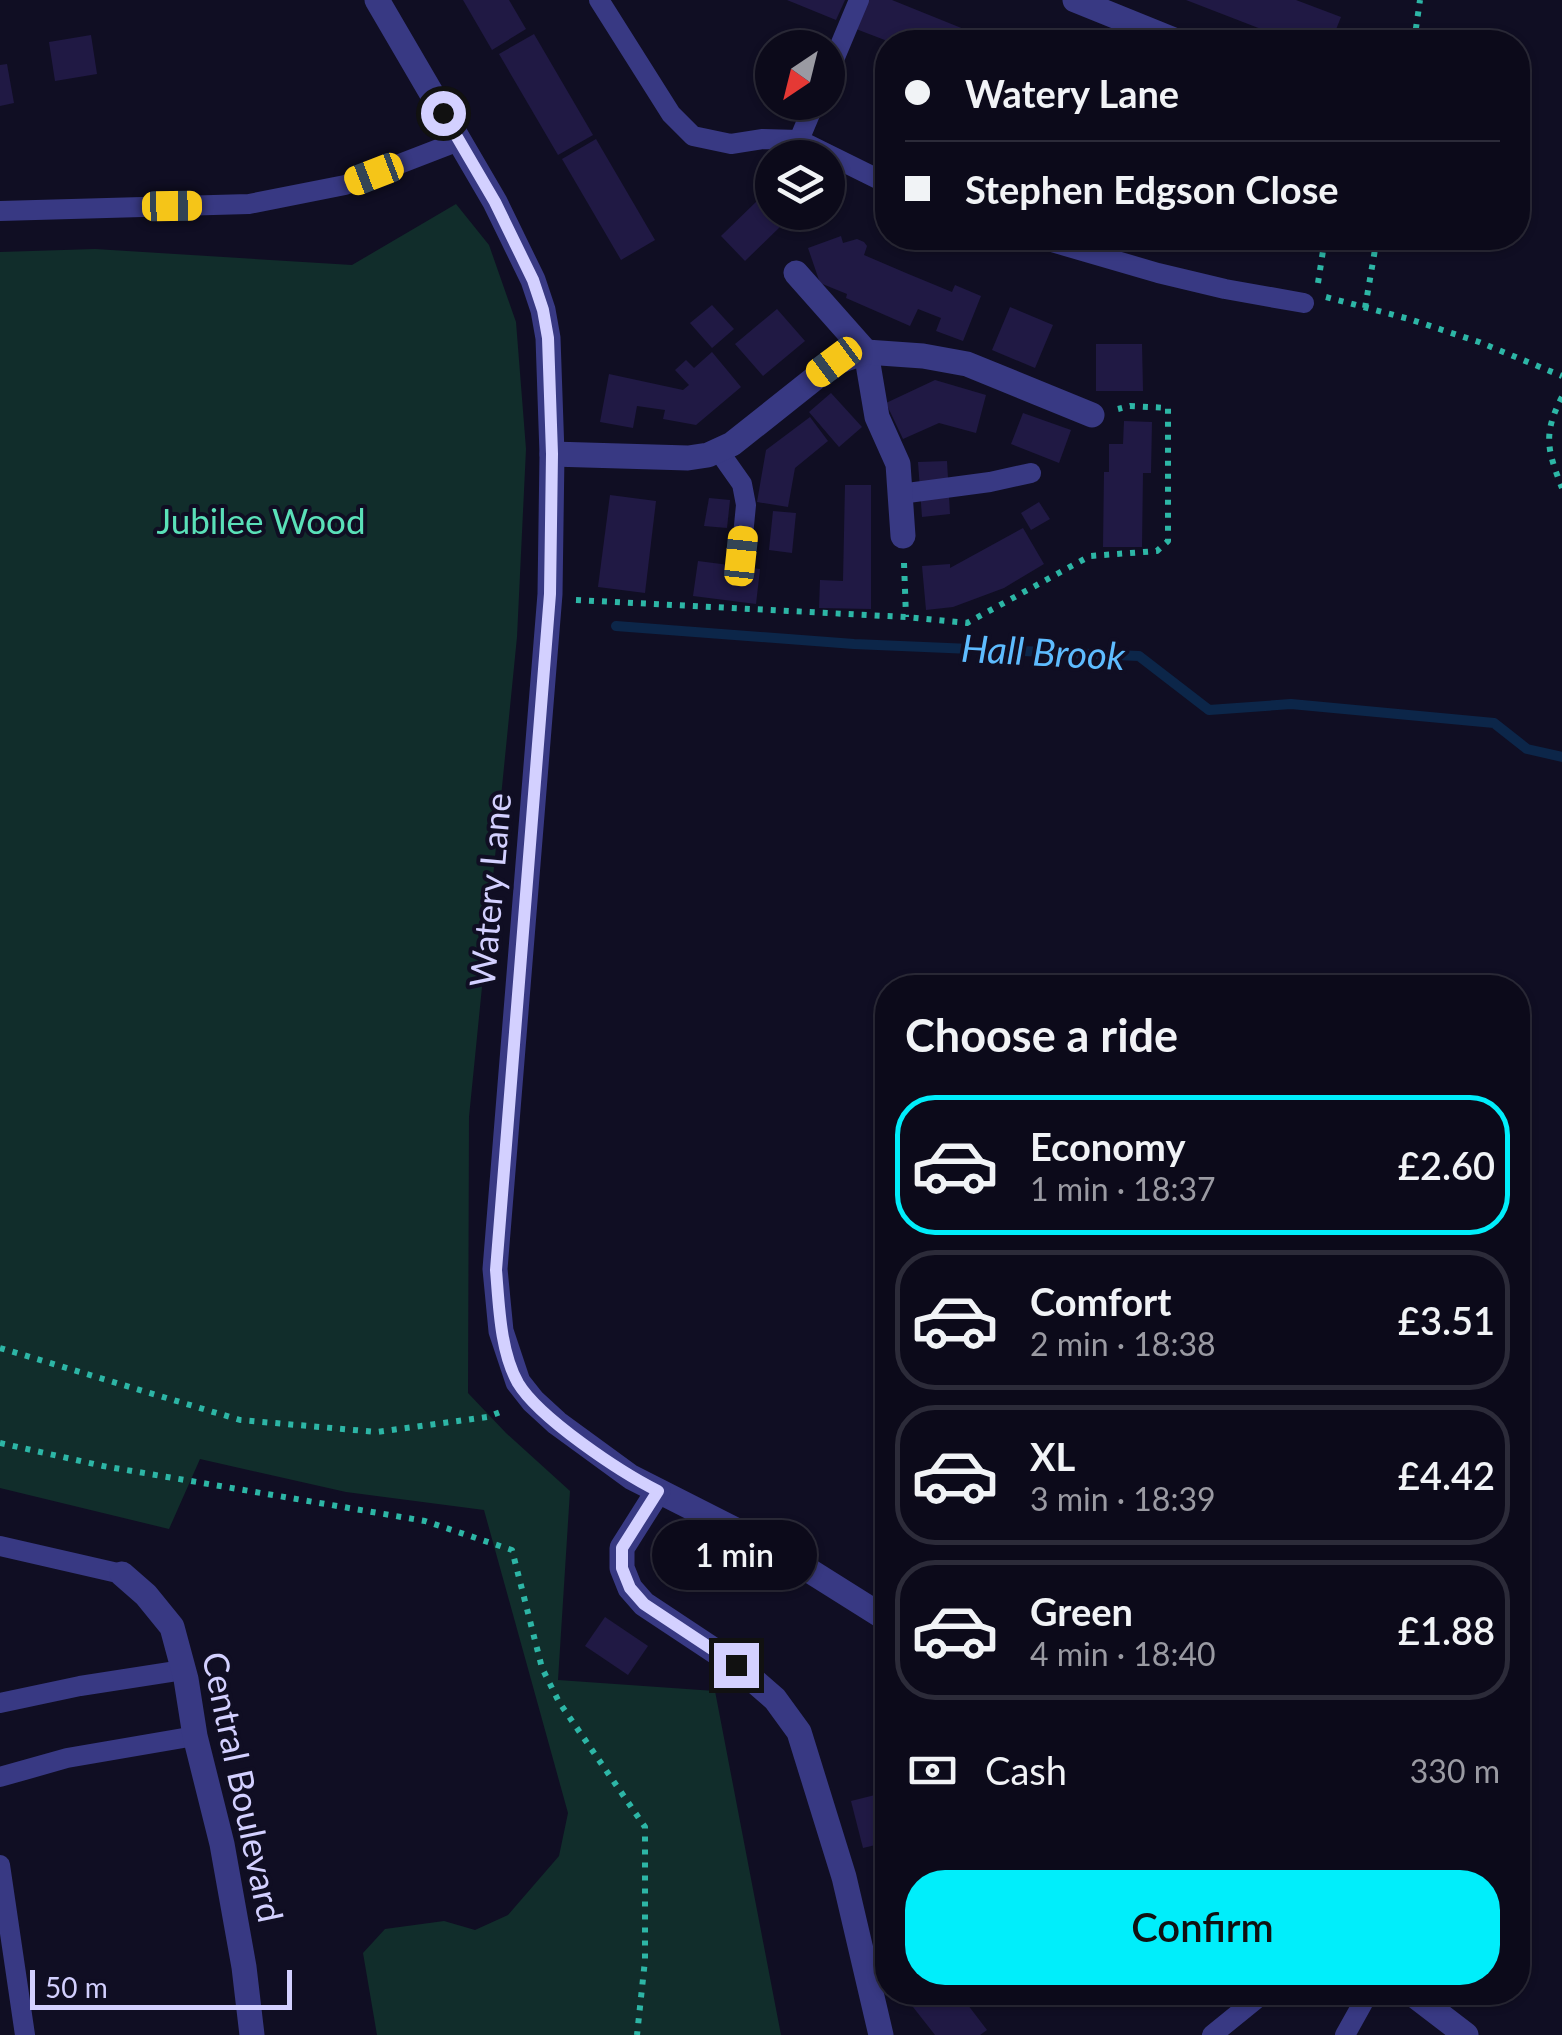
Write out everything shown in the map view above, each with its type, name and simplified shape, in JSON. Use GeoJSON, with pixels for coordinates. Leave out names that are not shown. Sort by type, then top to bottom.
{"type":"FeatureCollection","features":[{"type":"Feature","properties":{"kind":"street","name":"Watery Lane"},"geometry":{"type":"LineString","coordinates":[[377,0],[495,202],[533,280],[548,338],[552,454],[550,594],[496,1270],[501,1331],[518,1382],[557,1424],[631,1477],[783,1554],[875,1612]]}},
{"type":"Feature","properties":{"kind":"street"},"geometry":{"type":"LineString","coordinates":[[1075,0],[1126,10],[1159,30]]}},
{"type":"Feature","properties":{"kind":"street"},"geometry":{"type":"LineString","coordinates":[[796,273],[866,352],[878,417],[898,464],[903,536]]}},
{"type":"Feature","properties":{"kind":"street"},"geometry":{"type":"LineString","coordinates":[[552,454],[688,458],[708,455],[732,444],[834,362],[866,352],[967,364],[1092,415]]}},
{"type":"Feature","properties":{"kind":"street"},"geometry":{"type":"LineString","coordinates":[[658,1491],[622,1548],[622,1568],[630,1588],[644,1604],[736,1665],[776,1699],[799,1732],[844,1877],[881,2035]]}},
{"type":"Feature","properties":{"kind":"street","name":"Central Boulevard"},"geometry":{"type":"LineString","coordinates":[[122,1574],[172,1627],[184,1670],[194,1736],[222,1844],[252,2035]]}},
{"type":"Feature","properties":{"kind":"street"},"geometry":{"type":"LineString","coordinates":[[1427,2005],[1466,2035]]}},
{"type":"Feature","properties":{"kind":"lane"},"geometry":{"type":"LineString","coordinates":[[600,0],[672,114],[693,136],[731,144],[755,140]]}},
{"type":"Feature","properties":{"kind":"lane"},"geometry":{"type":"LineString","coordinates":[[845,33],[859,0]]}},
{"type":"Feature","properties":{"kind":"lane"},"geometry":{"type":"LineString","coordinates":[[757,140],[799,140],[807,120]]}},
{"type":"Feature","properties":{"kind":"lane"},"geometry":{"type":"LineString","coordinates":[[0,212],[249,204],[345,186],[460,141]]}},
{"type":"Feature","properties":{"kind":"lane"},"geometry":{"type":"LineString","coordinates":[[845,163],[875,178]]}},
{"type":"Feature","properties":{"kind":"lane"},"geometry":{"type":"LineString","coordinates":[[1079,250],[1225,289],[1304,303]]}},
{"type":"Feature","properties":{"kind":"lane"},"geometry":{"type":"LineString","coordinates":[[718,450],[742,484],[746,504],[741,556]]}},
{"type":"Feature","properties":{"kind":"lane"},"geometry":{"type":"LineString","coordinates":[[900,494],[1031,473]]}},
{"type":"Feature","properties":{"kind":"lane"},"geometry":{"type":"LineString","coordinates":[[0,1546],[122,1574]]}},
{"type":"Feature","properties":{"kind":"lane"},"geometry":{"type":"LineString","coordinates":[[0,1703],[184,1670]]}},
{"type":"Feature","properties":{"kind":"lane"},"geometry":{"type":"LineString","coordinates":[[0,1777],[67,1758],[194,1736]]}},
{"type":"Feature","properties":{"kind":"lane"},"geometry":{"type":"LineString","coordinates":[[0,1865],[25,2035]]}},
{"type":"Feature","properties":{"kind":"lane"},"geometry":{"type":"LineString","coordinates":[[1212,2035],[1249,2005]]}},
{"type":"Feature","properties":{"kind":"lane"},"geometry":{"type":"LineString","coordinates":[[1345,2035],[1361,2005]]}},
{"type":"Feature","properties":{"kind":"path"},"geometry":{"type":"LineString","coordinates":[[1416,30],[1420,0]]}},
{"type":"Feature","properties":{"kind":"path"},"geometry":{"type":"LineString","coordinates":[[1323,250],[1316,294],[1410,319],[1562,376]]}},
{"type":"Feature","properties":{"kind":"path"},"geometry":{"type":"LineString","coordinates":[[1365,308],[1375,250]]}},
{"type":"Feature","properties":{"kind":"path"},"geometry":{"type":"LineString","coordinates":[[1562,397],[1549,432],[1548,452],[1562,488]]}},
{"type":"Feature","properties":{"kind":"path"},"geometry":{"type":"LineString","coordinates":[[550,594],[582,601],[967,623],[1090,556],[1157,551],[1168,541],[1168,408],[1130,406],[1092,415]]}},
{"type":"Feature","properties":{"kind":"path"},"geometry":{"type":"LineString","coordinates":[[903,536],[906,617]]}},
{"type":"Feature","properties":{"kind":"path"},"geometry":{"type":"LineString","coordinates":[[0,1348],[240,1420],[377,1432],[486,1418],[533,1401]]}},
{"type":"Feature","properties":{"kind":"path"},"geometry":{"type":"LineString","coordinates":[[0,1443],[103,1466],[425,1521],[512,1550],[542,1668],[559,1702],[645,1827],[645,1960],[637,2035]]}},
{"type":"Feature","properties":{"kind":"green space","name":"Jubilee Wood"},"geometry":{"type":"Polygon","coordinates":[[[456,204],[489,245],[516,322],[526,449],[517,637],[469,1117],[468,1393],[570,1491],[558,1680],[715,1691],[781,2035],[377,2035],[363,1953],[385,1929],[444,1921],[475,1930],[508,1915],[559,1856],[568,1813],[484,1510],[346,1492],[200,1459],[169,1529],[0,1488],[0,252],[95,249],[352,265],[456,204]]]}},
{"type":"Feature","properties":{"kind":"building"},"geometry":{"type":"Polygon","coordinates":[[[463,0],[509,0],[526,29],[492,50],[463,0]]]}},
{"type":"Feature","properties":{"kind":"building"},"geometry":{"type":"Polygon","coordinates":[[[787,0],[845,0],[836,20],[787,0]]]}},
{"type":"Feature","properties":{"kind":"building"},"geometry":{"type":"Polygon","coordinates":[[[868,0],[892,0],[966,30],[875,30],[875,36],[856,29],[868,0]]]}},
{"type":"Feature","properties":{"kind":"building"},"geometry":{"type":"Polygon","coordinates":[[[1186,0],[1296,0],[1341,17],[1336,30],[1264,30],[1186,0]]]}},
{"type":"Feature","properties":{"kind":"building"},"geometry":{"type":"Polygon","coordinates":[[[534,34],[593,135],[558,155],[499,54],[534,34]]]}},
{"type":"Feature","properties":{"kind":"building"},"geometry":{"type":"Polygon","coordinates":[[[91,35],[97,74],[55,81],[49,42],[91,35]]]}},
{"type":"Feature","properties":{"kind":"building"},"geometry":{"type":"Polygon","coordinates":[[[7,64],[14,103],[0,106],[0,65],[7,64]]]}},
{"type":"Feature","properties":{"kind":"building"},"geometry":{"type":"Polygon","coordinates":[[[596,139],[655,240],[621,260],[562,159],[596,139]]]}},
{"type":"Feature","properties":{"kind":"building"},"geometry":{"type":"Polygon","coordinates":[[[755,203],[755,230],[777,230],[745,261],[721,236],[755,203]]]}},
{"type":"Feature","properties":{"kind":"building"},"geometry":{"type":"Polygon","coordinates":[[[841,236],[843,243],[857,239],[864,242],[864,255],[906,273],[952,292],[955,285],[981,296],[963,341],[936,331],[941,318],[918,309],[910,326],[820,283],[808,248],[841,236]]]}},
{"type":"Feature","properties":{"kind":"building"},"geometry":{"type":"Polygon","coordinates":[[[712,305],[734,329],[712,348],[690,323],[712,305]]]}},
{"type":"Feature","properties":{"kind":"building"},"geometry":{"type":"Polygon","coordinates":[[[1010,307],[1053,325],[1035,368],[992,350],[1010,307]]]}},
{"type":"Feature","properties":{"kind":"building"},"geometry":{"type":"Polygon","coordinates":[[[777,309],[805,341],[763,376],[735,344],[777,309]]]}},
{"type":"Feature","properties":{"kind":"building"},"geometry":{"type":"Polygon","coordinates":[[[1096,344],[1142,344],[1143,391],[1096,391],[1096,344]]]}},
{"type":"Feature","properties":{"kind":"building"},"geometry":{"type":"Polygon","coordinates":[[[712,352],[741,387],[696,425],[663,419],[665,410],[637,406],[633,428],[600,422],[609,374],[683,390],[689,385],[675,370],[686,360],[694,368],[712,352]]]}},
{"type":"Feature","properties":{"kind":"building"},"geometry":{"type":"Polygon","coordinates":[[[935,380],[986,395],[976,433],[939,423],[903,439],[886,403],[935,380]]]}},
{"type":"Feature","properties":{"kind":"building"},"geometry":{"type":"Polygon","coordinates":[[[831,393],[862,427],[839,447],[809,412],[831,393]]]}},
{"type":"Feature","properties":{"kind":"building"},"geometry":{"type":"Polygon","coordinates":[[[1023,413],[1071,430],[1059,463],[1011,444],[1023,413]]]}},
{"type":"Feature","properties":{"kind":"building"},"geometry":{"type":"Polygon","coordinates":[[[810,417],[828,441],[795,468],[788,507],[757,502],[766,450],[810,417]]]}},
{"type":"Feature","properties":{"kind":"building"},"geometry":{"type":"Polygon","coordinates":[[[1124,421],[1152,422],[1151,473],[1143,473],[1142,547],[1103,547],[1104,472],[1109,472],[1109,444],[1123,444],[1124,421]]]}},
{"type":"Feature","properties":{"kind":"building"},"geometry":{"type":"Polygon","coordinates":[[[947,461],[950,514],[922,517],[918,462],[947,461]]]}},
{"type":"Feature","properties":{"kind":"building"},"geometry":{"type":"Polygon","coordinates":[[[845,485],[871,485],[871,609],[819,608],[820,580],[843,581],[845,485]]]}},
{"type":"Feature","properties":{"kind":"building"},"geometry":{"type":"Polygon","coordinates":[[[610,495],[656,501],[645,593],[598,587],[610,495]]]}},
{"type":"Feature","properties":{"kind":"building"},"geometry":{"type":"Polygon","coordinates":[[[709,498],[730,500],[727,528],[704,526],[709,498]]]}},
{"type":"Feature","properties":{"kind":"building"},"geometry":{"type":"Polygon","coordinates":[[[1039,502],[1050,519],[1031,530],[1021,513],[1039,502]]]}},
{"type":"Feature","properties":{"kind":"building"},"geometry":{"type":"Polygon","coordinates":[[[773,511],[796,513],[792,553],[769,550],[773,511]]]}},
{"type":"Feature","properties":{"kind":"building"},"geometry":{"type":"Polygon","coordinates":[[[1023,528],[1044,564],[1004,588],[953,607],[926,610],[922,566],[950,564],[950,568],[1023,528]]]}},
{"type":"Feature","properties":{"kind":"building"},"geometry":{"type":"Polygon","coordinates":[[[698,561],[760,569],[756,604],[693,596],[698,561]]]}},
{"type":"Feature","properties":{"kind":"building"},"geometry":{"type":"Polygon","coordinates":[[[605,1617],[648,1646],[628,1675],[585,1646],[605,1617]]]}},
{"type":"Feature","properties":{"kind":"building"},"geometry":{"type":"Polygon","coordinates":[[[875,1795],[875,1845],[863,1848],[851,1801],[875,1795]]]}},
{"type":"Feature","properties":{"kind":"building"},"geometry":{"type":"Polygon","coordinates":[[[911,2005],[968,2005],[987,2030],[980,2035],[935,2035],[911,2005]]]}},
{"type":"Feature","properties":{"kind":"waterway","name":"Hall Brook"},"geometry":{"type":"LineString","coordinates":[[616,626],[854,644],[1139,656],[1209,710],[1291,704],[1494,723],[1527,749],[1562,757]]}},
{"type":"Feature","properties":{"kind":"route"},"geometry":{"type":"LineString","coordinates":[[443,113],[495,202],[533,280],[548,338],[552,454],[550,594],[496,1270],[501,1331],[518,1382],[533,1401],[557,1424],[631,1477],[658,1491],[622,1548],[622,1568],[630,1588],[644,1604],[736,1665]]}}]}
